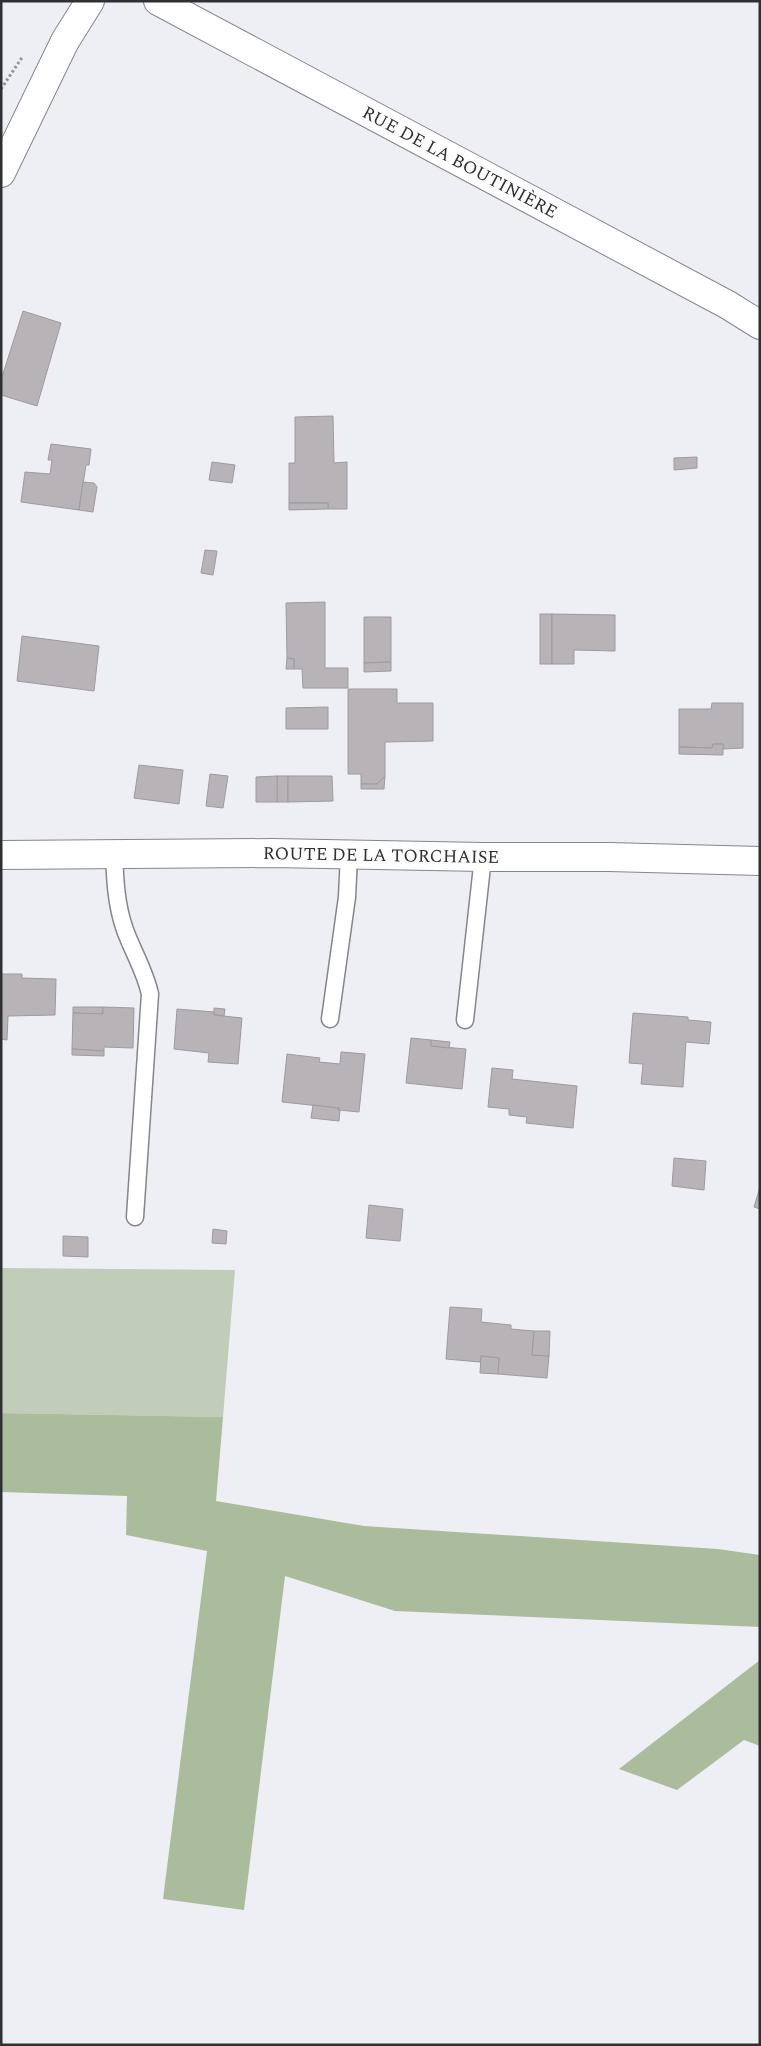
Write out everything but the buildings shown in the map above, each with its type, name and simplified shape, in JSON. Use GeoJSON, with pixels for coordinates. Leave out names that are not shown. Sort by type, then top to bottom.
{"type":"FeatureCollection","features":[{"type":"Feature","properties":{"kind":"street"},"geometry":{"type":"LineString","coordinates":[[1,173],[65,41],[90,1]]}},
{"type":"Feature","properties":{"kind":"street","name":"RUE DE LA BOUTINIÈRE"},"geometry":{"type":"LineString","coordinates":[[158,1],[703,292],[760,325]]}},
{"type":"Feature","properties":{"kind":"street","name":"ROUTE DE LA TORCHAISE"},"geometry":{"type":"LineString","coordinates":[[1,854],[114,853],[609,857],[760,861]]}},
{"type":"Feature","properties":{"kind":"lane"},"geometry":{"type":"LineString","coordinates":[[114,853],[117,900],[124,929],[146,976],[150,994],[135,1217]]}},
{"type":"Feature","properties":{"kind":"lane"},"geometry":{"type":"LineString","coordinates":[[330,1018],[347,897],[349,855]]}},
{"type":"Feature","properties":{"kind":"lane"},"geometry":{"type":"LineString","coordinates":[[465,1020],[482,857]]}},
{"type":"Feature","properties":{"kind":"green space"},"geometry":{"type":"Polygon","coordinates":[[[1,1268],[235,1270],[223,1417],[1,1413],[1,1268]]]}},
{"type":"Feature","properties":{"kind":"green space"},"geometry":{"type":"Polygon","coordinates":[[[1,1413],[223,1417],[216,1501],[364,1526],[718,1549],[760,1555],[760,1627],[395,1611],[285,1576],[244,1910],[163,1899],[207,1551],[126,1535],[127,1496],[1,1492],[1,1413]]]}},
{"type":"Feature","properties":{"kind":"green space"},"geometry":{"type":"Polygon","coordinates":[[[760,1660],[760,1746],[744,1740],[677,1790],[619,1769],[760,1660]]]}}]}
